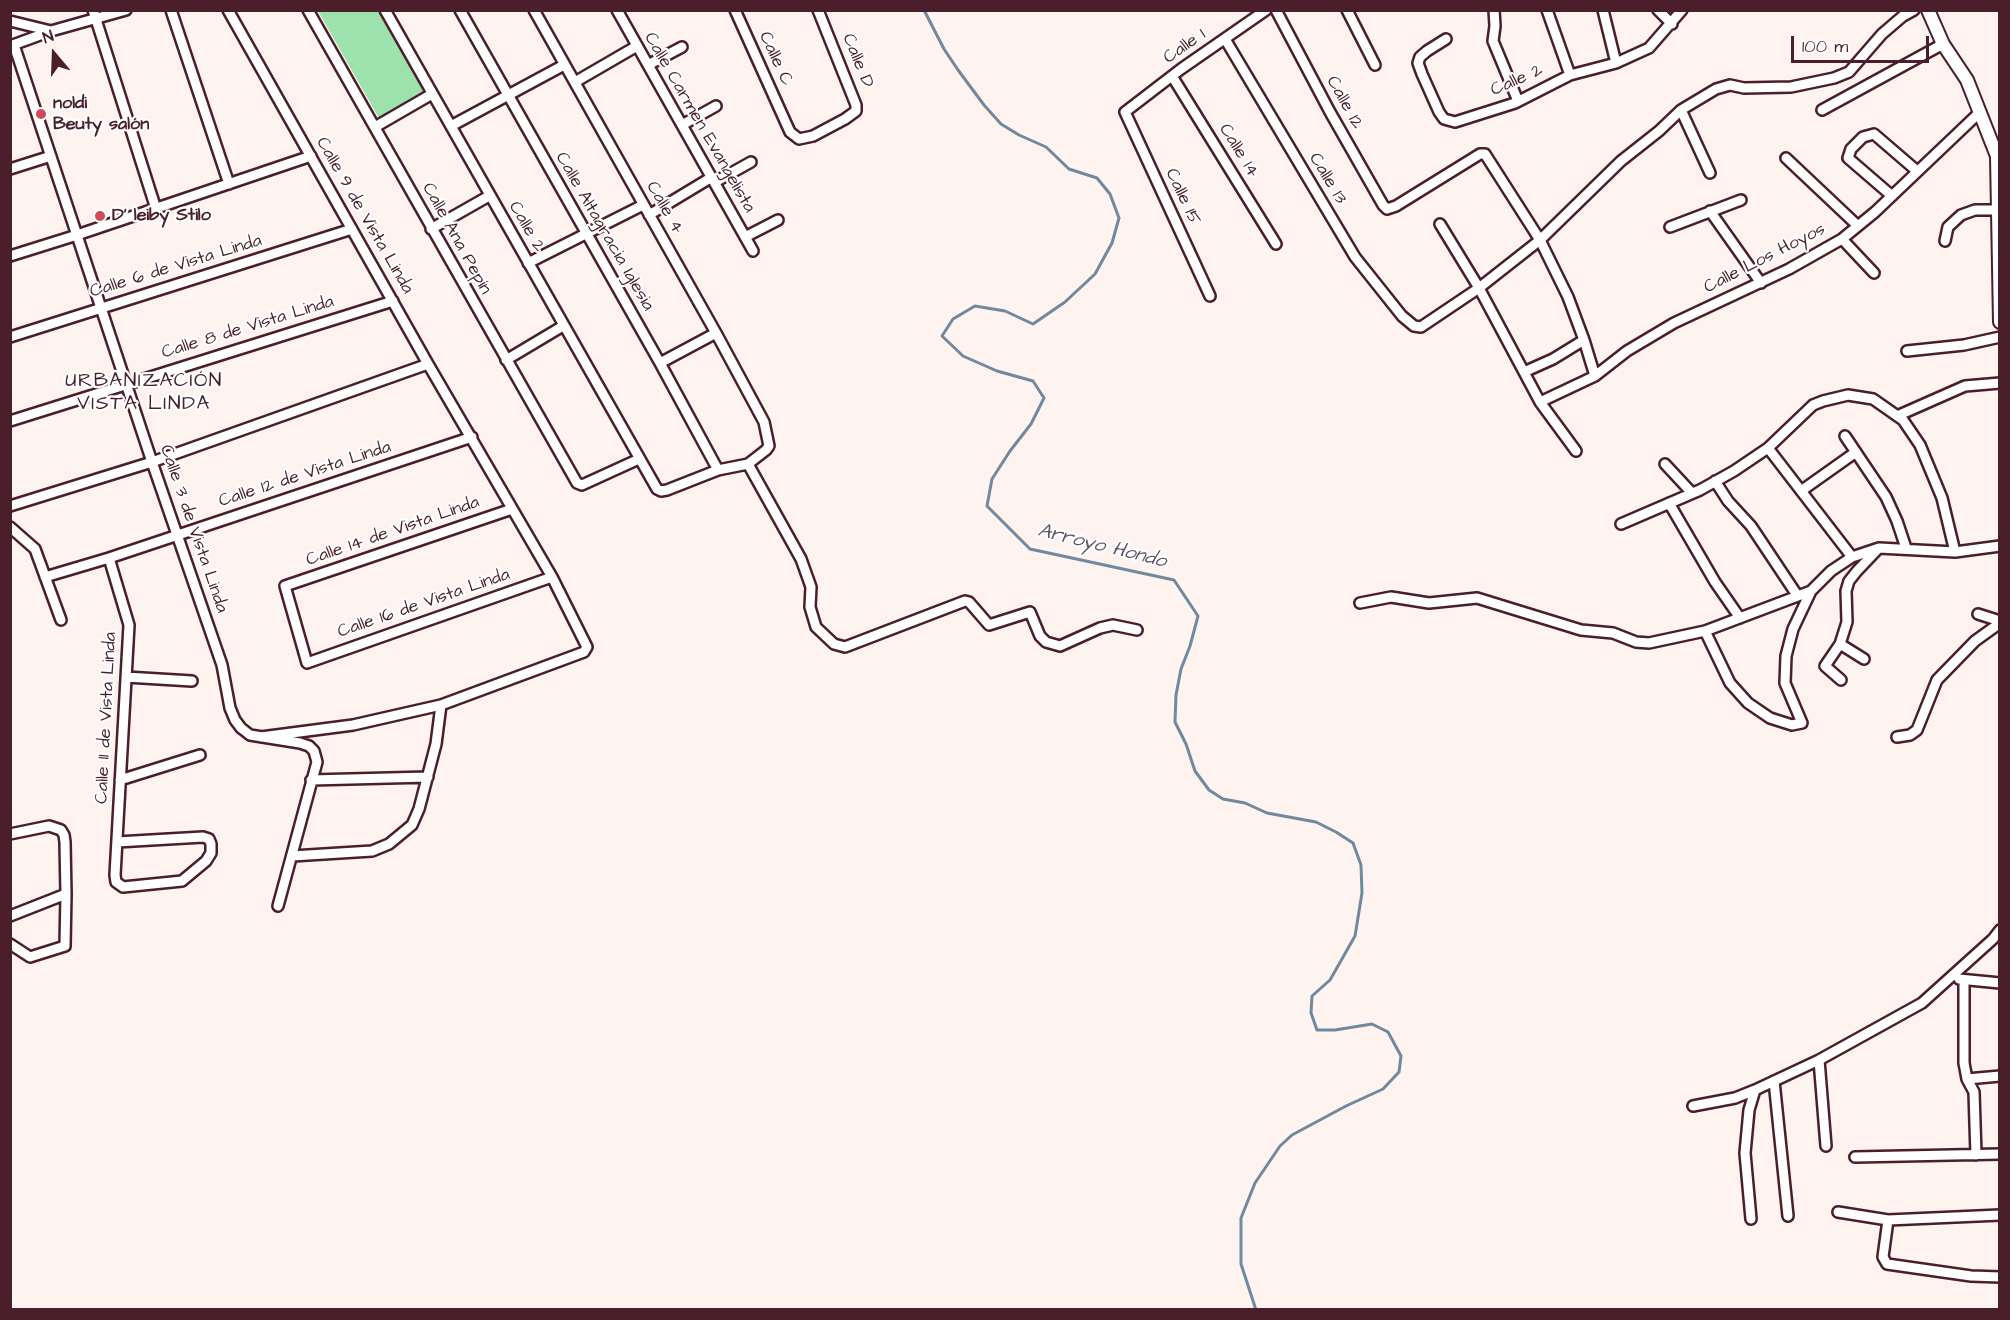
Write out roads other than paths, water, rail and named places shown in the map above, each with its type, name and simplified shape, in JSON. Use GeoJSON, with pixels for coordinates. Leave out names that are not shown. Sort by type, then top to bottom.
{"type":"FeatureCollection","features":[{"type":"Feature","properties":{"kind":"street"},"geometry":{"type":"LineString","coordinates":[[12,46],[94,14],[126,10]]}},
{"type":"Feature","properties":{"kind":"street"},"geometry":{"type":"LineString","coordinates":[[171,10],[228,184]]}},
{"type":"Feature","properties":{"kind":"street","name":"Calle 9 de Vista Linda"},"geometry":{"type":"LineString","coordinates":[[228,10],[428,364],[552,577],[586,641],[587,647],[584,652],[441,705]]}},
{"type":"Feature","properties":{"kind":"street","name":"Calle Ana Pepín"},"geometry":{"type":"LineString","coordinates":[[308,10],[577,483],[582,485],[639,459]]}},
{"type":"Feature","properties":{"kind":"street","name":"Calle 2"},"geometry":{"type":"LineString","coordinates":[[385,10],[657,489],[661,491],[718,470]]}},
{"type":"Feature","properties":{"kind":"street","name":"Calle Altagracia Iglesia"},"geometry":{"type":"LineString","coordinates":[[460,10],[718,470]]}},
{"type":"Feature","properties":{"kind":"street","name":"Calle 4"},"geometry":{"type":"LineString","coordinates":[[534,10],[764,422],[769,446],[748,464]]}},
{"type":"Feature","properties":{"kind":"street","name":"Calle Carmen Evangelista"},"geometry":{"type":"LineString","coordinates":[[617,10],[753,251]]}},
{"type":"Feature","properties":{"kind":"street","name":"Calle C"},"geometry":{"type":"LineString","coordinates":[[735,10],[786,122]]}},
{"type":"Feature","properties":{"kind":"street","name":"Calle D"},"geometry":{"type":"LineString","coordinates":[[786,122],[790,132],[799,139],[813,136],[856,111],[856,105],[818,10]]}},
{"type":"Feature","properties":{"kind":"street","name":"Calle 1"},"geometry":{"type":"LineString","coordinates":[[1125,112],[1266,10]]}},
{"type":"Feature","properties":{"kind":"street","name":"Calle 12"},"geometry":{"type":"LineString","coordinates":[[1276,10],[1330,112],[1387,209],[1396,206],[1482,153],[1540,240]]}},
{"type":"Feature","properties":{"kind":"street"},"geometry":{"type":"LineString","coordinates":[[1347,10],[1375,65]]}},
{"type":"Feature","properties":{"kind":"street"},"geometry":{"type":"LineString","coordinates":[[1494,10],[1493,41],[1518,101]]}},
{"type":"Feature","properties":{"kind":"street"},"geometry":{"type":"LineString","coordinates":[[1547,10],[1570,75]]}},
{"type":"Feature","properties":{"kind":"street"},"geometry":{"type":"LineString","coordinates":[[1603,10],[1616,63]]}},
{"type":"Feature","properties":{"kind":"street"},"geometry":{"type":"LineString","coordinates":[[1658,10],[1672,24]]}},
{"type":"Feature","properties":{"kind":"street","name":"Calle 2"},"geometry":{"type":"LineString","coordinates":[[1446,39],[1426,51],[1418,63],[1430,94],[1444,119],[1455,122],[1518,101],[1570,75],[1616,63],[1649,48],[1682,10]]}},
{"type":"Feature","properties":{"kind":"street"},"geometry":{"type":"LineString","coordinates":[[1479,288],[1540,240],[1614,168],[1681,110],[1716,89],[1730,85],[1743,88],[1791,87],[1834,78],[1849,72],[1882,34],[1914,10]]}},
{"type":"Feature","properties":{"kind":"street"},"geometry":{"type":"LineString","coordinates":[[1928,10],[1943,44],[1967,80],[1998,158],[1996,210],[2000,321]]}},
{"type":"Feature","properties":{"kind":"street"},"geometry":{"type":"LineString","coordinates":[[94,14],[156,209]]}},
{"type":"Feature","properties":{"kind":"street"},"geometry":{"type":"LineString","coordinates":[[10,21],[51,31]]}},
{"type":"Feature","properties":{"kind":"street","name":"Calle 13"},"geometry":{"type":"LineString","coordinates":[[1225,39],[1355,257],[1402,316],[1413,326],[1421,327],[1479,288]]}},
{"type":"Feature","properties":{"kind":"street"},"geometry":{"type":"LineString","coordinates":[[1822,110],[1943,44]]}},
{"type":"Feature","properties":{"kind":"street","name":"Calle 3 de Vista Linda"},"geometry":{"type":"LineString","coordinates":[[12,46],[222,665],[230,708],[241,728],[250,735],[261,737]]}},
{"type":"Feature","properties":{"kind":"street"},"geometry":{"type":"LineString","coordinates":[[575,82],[637,46]]}},
{"type":"Feature","properties":{"kind":"street"},"geometry":{"type":"LineString","coordinates":[[648,65],[682,47]]}},
{"type":"Feature","properties":{"kind":"street"},"geometry":{"type":"LineString","coordinates":[[451,126],[564,65]]}},
{"type":"Feature","properties":{"kind":"street","name":"Calle 14"},"geometry":{"type":"LineString","coordinates":[[1172,76],[1276,244]]}},
{"type":"Feature","properties":{"kind":"street"},"geometry":{"type":"LineString","coordinates":[[375,127],[432,94]]}},
{"type":"Feature","properties":{"kind":"street"},"geometry":{"type":"LineString","coordinates":[[682,124],[716,106]]}},
{"type":"Feature","properties":{"kind":"street"},"geometry":{"type":"LineString","coordinates":[[1681,110],[1710,173]]}},
{"type":"Feature","properties":{"kind":"street","name":"Calle 15"},"geometry":{"type":"LineString","coordinates":[[1125,112],[1210,296]]}},
{"type":"Feature","properties":{"kind":"street","name":"Calle Los Hoyos"},"geometry":{"type":"LineString","coordinates":[[1540,402],[1595,376],[1627,351],[1674,322],[1761,283],[1820,253],[1842,239],[1892,196],[1980,112]]}},
{"type":"Feature","properties":{"kind":"street"},"geometry":{"type":"LineString","coordinates":[[1892,196],[1848,158],[1851,149],[1863,137],[1874,134],[1917,171]]}},
{"type":"Feature","properties":{"kind":"street"},"geometry":{"type":"LineString","coordinates":[[10,169],[51,156]]}},
{"type":"Feature","properties":{"kind":"street"},"geometry":{"type":"LineString","coordinates":[[10,256],[311,156]]}},
{"type":"Feature","properties":{"kind":"street"},"geometry":{"type":"LineString","coordinates":[[1786,158],[1858,226]]}},
{"type":"Feature","properties":{"kind":"street"},"geometry":{"type":"LineString","coordinates":[[649,215],[714,179],[751,162]]}},
{"type":"Feature","properties":{"kind":"street"},"geometry":{"type":"LineString","coordinates":[[431,229],[489,196]]}},
{"type":"Feature","properties":{"kind":"street"},"geometry":{"type":"LineString","coordinates":[[1670,227],[1741,200]]}},
{"type":"Feature","properties":{"kind":"street"},"geometry":{"type":"LineString","coordinates":[[528,263],[643,205]]}},
{"type":"Feature","properties":{"kind":"street"},"geometry":{"type":"LineString","coordinates":[[1945,241],[1948,227],[1960,216],[1975,210],[1996,210]]}},
{"type":"Feature","properties":{"kind":"street"},"geometry":{"type":"LineString","coordinates":[[1710,211],[1761,283]]}},
{"type":"Feature","properties":{"kind":"street"},"geometry":{"type":"LineString","coordinates":[[745,237],[778,220]]}},
{"type":"Feature","properties":{"kind":"street"},"geometry":{"type":"LineString","coordinates":[[1440,224],[1479,288],[1540,402],[1575,452]]}},
{"type":"Feature","properties":{"kind":"street","name":"Calle 6 de Vista Linda"},"geometry":{"type":"LineString","coordinates":[[10,337],[352,230]]}},
{"type":"Feature","properties":{"kind":"street"},"geometry":{"type":"LineString","coordinates":[[1842,239],[1874,273]]}},
{"type":"Feature","properties":{"kind":"street"},"geometry":{"type":"LineString","coordinates":[[1540,240],[1568,297],[1595,376]]}},
{"type":"Feature","properties":{"kind":"street","name":"Calle 8 de Vista Linda"},"geometry":{"type":"LineString","coordinates":[[10,420],[393,301]]}},
{"type":"Feature","properties":{"kind":"street"},"geometry":{"type":"LineString","coordinates":[[506,360],[563,327]]}},
{"type":"Feature","properties":{"kind":"street"},"geometry":{"type":"LineString","coordinates":[[660,363],[716,333]]}},
{"type":"Feature","properties":{"kind":"street"},"geometry":{"type":"LineString","coordinates":[[1907,351],[1964,345],[2000,337]]}},
{"type":"Feature","properties":{"kind":"street"},"geometry":{"type":"LineString","coordinates":[[1524,372],[1553,359],[1584,340]]}},
{"type":"Feature","properties":{"kind":"street"},"geometry":{"type":"LineString","coordinates":[[10,506],[152,462],[428,364]]}},
{"type":"Feature","properties":{"kind":"street"},"geometry":{"type":"LineString","coordinates":[[1897,416],[1965,386],[2000,383]]}},
{"type":"Feature","properties":{"kind":"street"},"geometry":{"type":"LineString","coordinates":[[1621,524],[1715,482],[1768,448],[1813,405],[1835,397],[1859,396],[1873,399],[1897,416],[1912,432],[1929,463],[1942,498],[1955,552]]}},
{"type":"Feature","properties":{"kind":"street"},"geometry":{"type":"LineString","coordinates":[[1845,436],[1886,498],[1906,548]]}},
{"type":"Feature","properties":{"kind":"street","name":"Calle 12 de Vista Linda"},"geometry":{"type":"LineString","coordinates":[[45,577],[109,558],[472,437]]}},
{"type":"Feature","properties":{"kind":"street"},"geometry":{"type":"LineString","coordinates":[[1768,448],[1852,557]]}},
{"type":"Feature","properties":{"kind":"street"},"geometry":{"type":"LineString","coordinates":[[1801,491],[1856,452]]}},
{"type":"Feature","properties":{"kind":"street"},"geometry":{"type":"LineString","coordinates":[[718,470],[748,464],[801,559],[812,587],[810,607],[816,627],[834,644],[845,647],[965,600],[992,626],[1030,612],[1046,642],[1060,646],[1100,628],[1113,625],[1137,630]]}},
{"type":"Feature","properties":{"kind":"street"},"geometry":{"type":"LineString","coordinates":[[1665,464],[1692,493]]}},
{"type":"Feature","properties":{"kind":"street"},"geometry":{"type":"LineString","coordinates":[[1715,482],[1728,501],[1751,526],[1797,595]]}},
{"type":"Feature","properties":{"kind":"street"},"geometry":{"type":"LineString","coordinates":[[1669,503],[1715,582],[1740,618]]}},
{"type":"Feature","properties":{"kind":"street","name":"Calle 14 de Vista Linda"},"geometry":{"type":"LineString","coordinates":[[307,663],[285,586],[512,509]]}},
{"type":"Feature","properties":{"kind":"street"},"geometry":{"type":"LineString","coordinates":[[10,527],[34,549],[61,620]]}},
{"type":"Feature","properties":{"kind":"street"},"geometry":{"type":"LineString","coordinates":[[1705,631],[1730,683],[1748,702],[1770,718],[1792,725],[1802,723],[1785,683],[1786,656],[1793,629],[1810,591],[1831,571],[1852,557],[1879,548],[1955,552],[2000,546]]}},
{"type":"Feature","properties":{"kind":"street"},"geometry":{"type":"LineString","coordinates":[[1841,680],[1825,666],[1840,644],[1847,622],[1846,591],[1849,581],[1879,548]]}},
{"type":"Feature","properties":{"kind":"street","name":"Calle 11 de Vista Linda"},"geometry":{"type":"LineString","coordinates":[[109,558],[129,625],[115,875],[117,882],[123,887],[182,881],[206,861],[211,853],[209,839],[203,837],[117,843]]}},
{"type":"Feature","properties":{"kind":"street","name":"Calle 16 de Vista Linda"},"geometry":{"type":"LineString","coordinates":[[307,663],[552,577]]}},
{"type":"Feature","properties":{"kind":"street"},"geometry":{"type":"LineString","coordinates":[[1360,603],[1391,597],[1429,603],[1477,598],[1581,630],[1613,633],[1636,642],[1649,643],[1705,631],[1810,591]]}},
{"type":"Feature","properties":{"kind":"street"},"geometry":{"type":"LineString","coordinates":[[1978,614],[2000,622]]}},
{"type":"Feature","properties":{"kind":"street"},"geometry":{"type":"LineString","coordinates":[[1897,737],[1910,735],[1917,730],[1937,680],[1975,641],[2000,622]]}},
{"type":"Feature","properties":{"kind":"street"},"geometry":{"type":"LineString","coordinates":[[1840,644],[1864,659]]}},
{"type":"Feature","properties":{"kind":"street"},"geometry":{"type":"LineString","coordinates":[[126,676],[192,681]]}},
{"type":"Feature","properties":{"kind":"street"},"geometry":{"type":"LineString","coordinates":[[261,737],[353,725],[441,705],[436,744],[419,809],[412,825],[389,844],[372,851],[292,856]]}},
{"type":"Feature","properties":{"kind":"street"},"geometry":{"type":"LineString","coordinates":[[261,737],[309,746],[314,751],[316,762],[278,906]]}},
{"type":"Feature","properties":{"kind":"street"},"geometry":{"type":"LineString","coordinates":[[120,780],[200,755]]}},
{"type":"Feature","properties":{"kind":"street"},"geometry":{"type":"LineString","coordinates":[[310,780],[428,777]]}},
{"type":"Feature","properties":{"kind":"street"},"geometry":{"type":"LineString","coordinates":[[10,834],[50,826],[61,830],[65,842],[66,894],[65,946],[30,957],[10,944]]}},
{"type":"Feature","properties":{"kind":"street"},"geometry":{"type":"LineString","coordinates":[[10,916],[66,894]]}},
{"type":"Feature","properties":{"kind":"street"},"geometry":{"type":"LineString","coordinates":[[1693,1106],[1736,1098],[1755,1090],[1819,1060],[1922,1003],[2000,930]]}},
{"type":"Feature","properties":{"kind":"street"},"geometry":{"type":"LineString","coordinates":[[1951,977],[2000,983]]}},
{"type":"Feature","properties":{"kind":"street"},"geometry":{"type":"LineString","coordinates":[[1964,980],[1964,1063],[1967,1079],[1974,1092],[1976,1155]]}},
{"type":"Feature","properties":{"kind":"street"},"geometry":{"type":"LineString","coordinates":[[1819,1060],[1826,1146]]}},
{"type":"Feature","properties":{"kind":"street"},"geometry":{"type":"LineString","coordinates":[[1967,1079],[2000,1076]]}},
{"type":"Feature","properties":{"kind":"street"},"geometry":{"type":"LineString","coordinates":[[1774,1081],[1788,1216]]}},
{"type":"Feature","properties":{"kind":"street"},"geometry":{"type":"LineString","coordinates":[[1751,1219],[1745,1154],[1749,1110],[1755,1090]]}},
{"type":"Feature","properties":{"kind":"street"},"geometry":{"type":"LineString","coordinates":[[1856,1157],[2000,1154]]}},
{"type":"Feature","properties":{"kind":"street"},"geometry":{"type":"LineString","coordinates":[[1838,1212],[1888,1220],[2000,1215]]}},
{"type":"Feature","properties":{"kind":"street"},"geometry":{"type":"LineString","coordinates":[[1888,1220],[1883,1257],[1887,1264],[2000,1277]]}},
{"type":"Feature","properties":{"kind":"waterway","name":"Arroyo Hondo"},"geometry":{"type":"LineString","coordinates":[[924,10],[944,49],[958,70],[1001,124],[1046,147],[1069,169],[1097,178],[1110,194],[1119,218],[1112,243],[1095,274],[1065,302],[1033,324],[1005,311],[975,306],[953,319],[942,336],[963,356],[997,371],[1033,381],[1044,398],[1031,424],[992,479],[987,506],[1030,549],[1174,580],[1198,616],[1181,669],[1176,695],[1175,722],[1186,744],[1195,771],[1209,790],[1223,799],[1245,803],[1267,813],[1316,822],[1336,832],[1353,843],[1361,865],[1362,893],[1355,936],[1330,980],[1312,996],[1311,1013],[1317,1030],[1335,1030],[1372,1024],[1388,1032],[1401,1056],[1399,1072],[1383,1089],[1292,1135],[1280,1146],[1255,1183],[1241,1218],[1241,1264],[1256,1310]]}},
{"type":"Feature","properties":{"kind":"place","name":"noldi Beuty salón"},"geometry":{"type":"Point","coordinates":[41,114]}},
{"type":"Feature","properties":{"kind":"place","name":"D’ leiby Stilo"},"geometry":{"type":"Point","coordinates":[100,216]}},
{"type":"Feature","properties":{"kind":"district","name":"URBANIZACIÓN VISTA LINDA"},"geometry":{"type":"Point","coordinates":[144,394]}}]}
